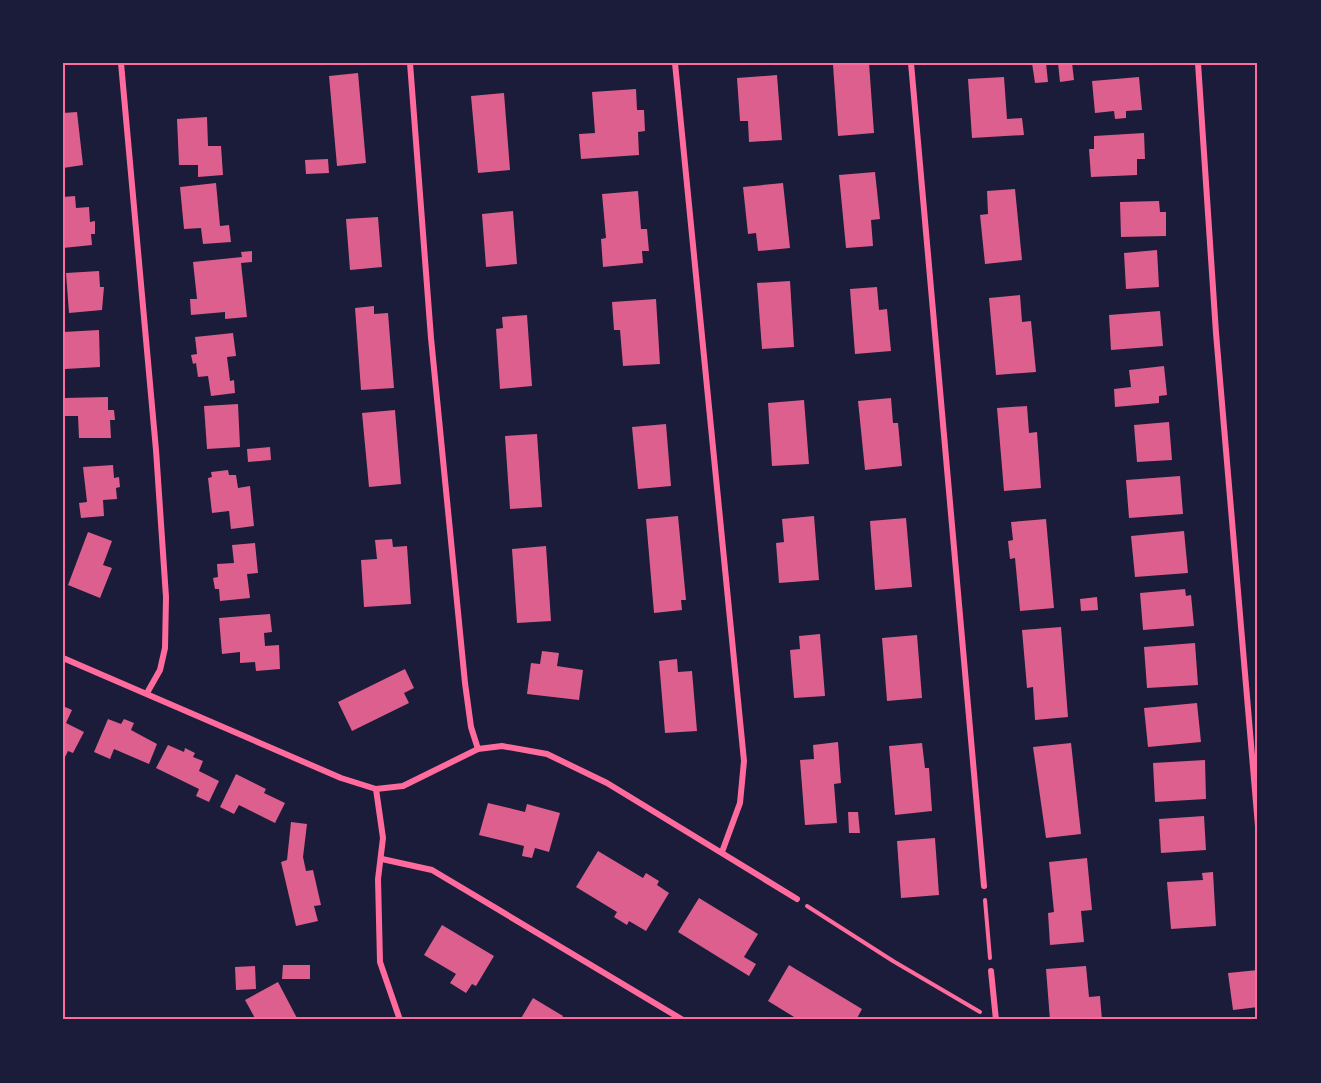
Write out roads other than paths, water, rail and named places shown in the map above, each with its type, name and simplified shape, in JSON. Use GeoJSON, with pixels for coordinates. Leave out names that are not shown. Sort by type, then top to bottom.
{"type":"FeatureCollection","features":[{"type":"Feature","properties":{"kind":"street"},"geometry":{"type":"LineString","coordinates":[[122,63],[156,450],[166,597],[165,648],[160,670],[147,693]]}},
{"type":"Feature","properties":{"kind":"street"},"geometry":{"type":"LineString","coordinates":[[410,63],[431,338],[465,683],[471,727],[478,749]]}},
{"type":"Feature","properties":{"kind":"street"},"geometry":{"type":"LineString","coordinates":[[675,63],[744,761],[740,803],[722,852]]}},
{"type":"Feature","properties":{"kind":"street"},"geometry":{"type":"LineString","coordinates":[[911,63],[984,886]]}},
{"type":"Feature","properties":{"kind":"street"},"geometry":{"type":"LineString","coordinates":[[1198,63],[1216,333],[1258,826]]}},
{"type":"Feature","properties":{"kind":"street"},"geometry":{"type":"LineString","coordinates":[[63,658],[341,778],[375,789],[403,786],[478,749],[502,746],[548,754],[607,783],[797,899]]}},
{"type":"Feature","properties":{"kind":"street"},"geometry":{"type":"LineString","coordinates":[[375,789],[381,816],[382,859],[378,879],[380,962],[400,1020]]}},
{"type":"Feature","properties":{"kind":"street"},"geometry":{"type":"LineString","coordinates":[[382,859],[432,870],[683,1020]]}},
{"type":"Feature","properties":{"kind":"street"},"geometry":{"type":"LineString","coordinates":[[991,971],[996,1020]]}}]}
